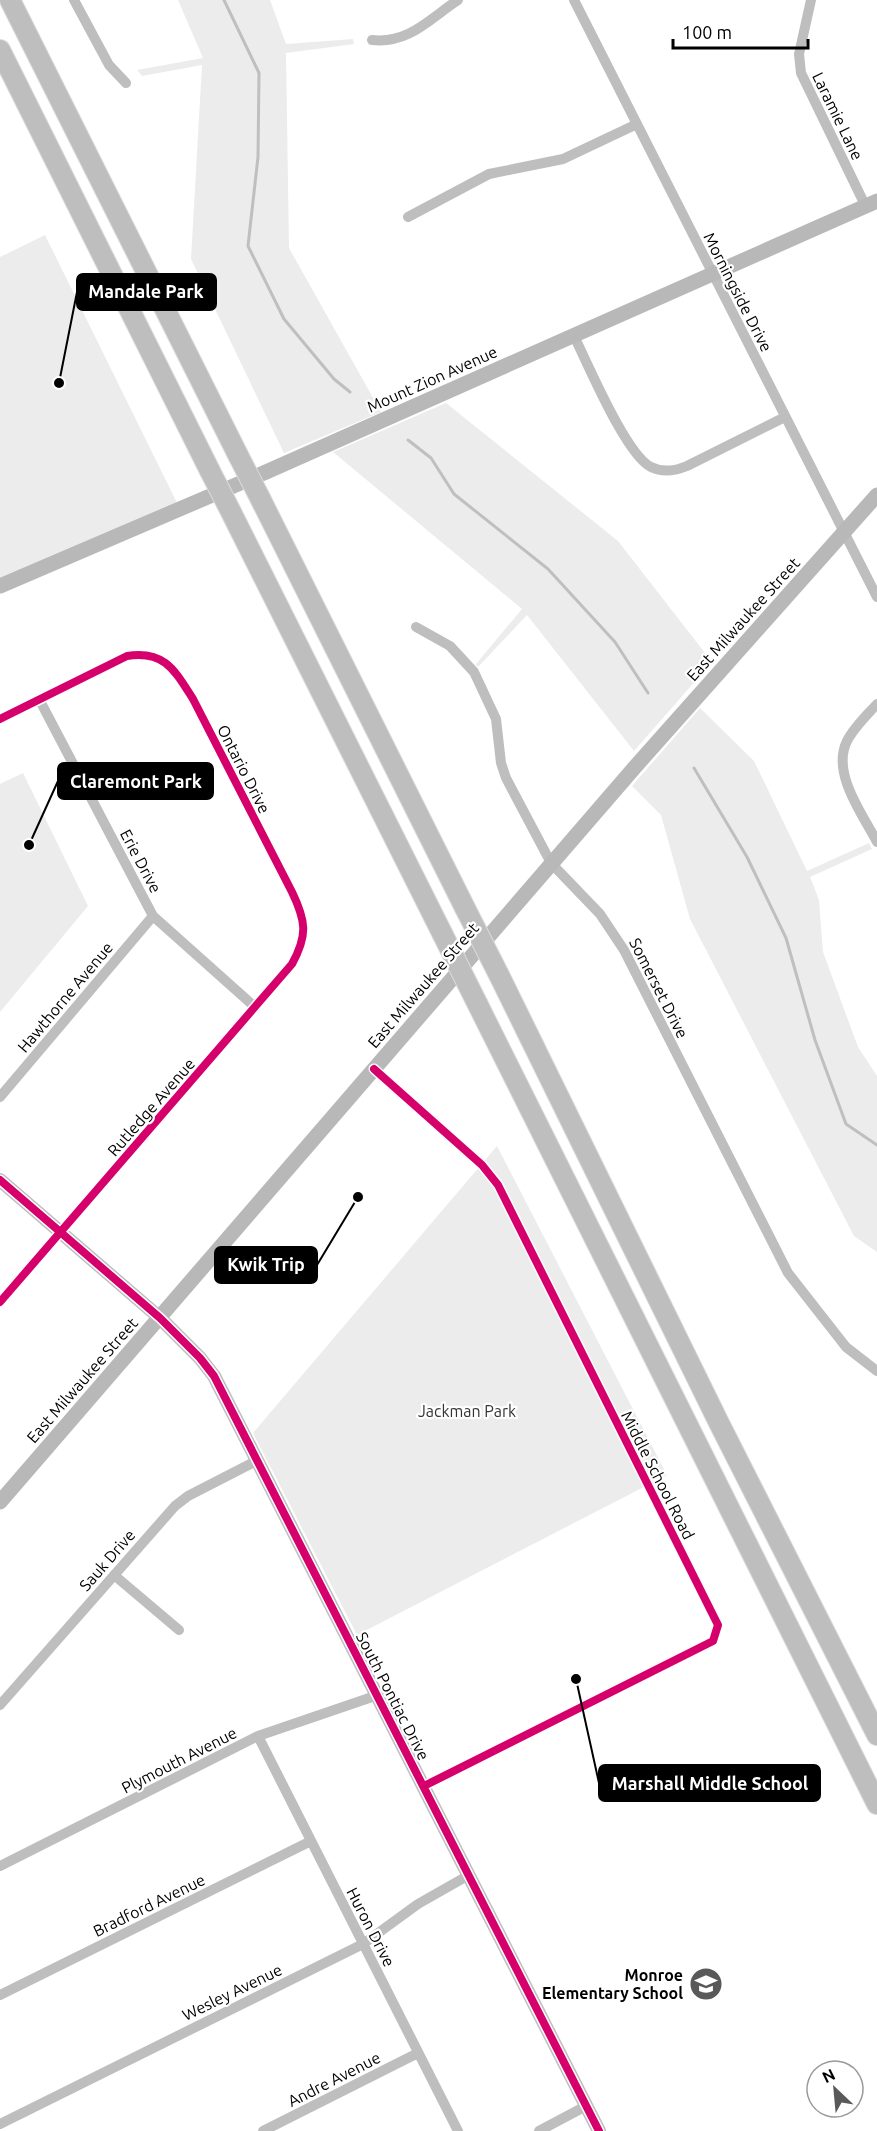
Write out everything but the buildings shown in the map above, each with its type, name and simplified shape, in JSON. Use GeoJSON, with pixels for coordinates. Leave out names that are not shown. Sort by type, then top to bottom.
{"type":"FeatureCollection","features":[{"type":"Feature","properties":{"kind":"highway"},"geometry":{"type":"LineString","coordinates":[[10,0],[500,977],[719,1423],[877,1735]]}},
{"type":"Feature","properties":{"kind":"highway"},"geometry":{"type":"LineString","coordinates":[[0,50],[877,1804]]}},
{"type":"Feature","properties":{"kind":"main road","name":"Mount Zion Avenue"},"geometry":{"type":"LineString","coordinates":[[0,586],[871,204]]}},
{"type":"Feature","properties":{"kind":"main road","name":"East Milwaukee Street"},"geometry":{"type":"LineString","coordinates":[[0,1502],[551,863],[877,495]]}},
{"type":"Feature","properties":{"kind":"street"},"geometry":{"type":"LineString","coordinates":[[74,0],[109,65],[126,83]]}},
{"type":"Feature","properties":{"kind":"street"},"geometry":{"type":"LineString","coordinates":[[372,40],[388,42],[404,38],[422,28],[458,0]]}},
{"type":"Feature","properties":{"kind":"street","name":"Morningside Drive"},"geometry":{"type":"LineString","coordinates":[[574,0],[877,597]]}},
{"type":"Feature","properties":{"kind":"street"},"geometry":{"type":"LineString","coordinates":[[799,0],[811,2]]}},
{"type":"Feature","properties":{"kind":"street","name":"Laramie Lane"},"geometry":{"type":"LineString","coordinates":[[811,2],[799,54],[801,73],[871,204]]}},
{"type":"Feature","properties":{"kind":"street"},"geometry":{"type":"LineString","coordinates":[[408,217],[489,174],[563,159],[637,124]]}},
{"type":"Feature","properties":{"kind":"street"},"geometry":{"type":"LineString","coordinates":[[574,336],[632,450],[652,468],[670,471],[687,466],[785,417]]}},
{"type":"Feature","properties":{"kind":"street","name":"Somerset Drive"},"geometry":{"type":"LineString","coordinates":[[416,627],[450,646],[474,672],[496,719],[503,769],[551,863],[612,930],[788,1273],[846,1347],[877,1371]]}},
{"type":"Feature","properties":{"kind":"street","name":"Ontario Drive"},"geometry":{"type":"LineString","coordinates":[[39,699],[127,656],[136,654],[162,659],[174,669],[193,699],[292,892],[303,921]]}},
{"type":"Feature","properties":{"kind":"street"},"geometry":{"type":"LineString","coordinates":[[0,719],[39,699]]}},
{"type":"Feature","properties":{"kind":"street","name":"Erie Drive"},"geometry":{"type":"LineString","coordinates":[[39,699],[153,916],[255,1007]]}},
{"type":"Feature","properties":{"kind":"street"},"geometry":{"type":"LineString","coordinates":[[877,704],[845,744],[844,767],[848,784],[877,842]]}},
{"type":"Feature","properties":{"kind":"street","name":"Hawthorne Avenue"},"geometry":{"type":"LineString","coordinates":[[0,1097],[153,916]]}},
{"type":"Feature","properties":{"kind":"street","name":"Rutledge Avenue"},"geometry":{"type":"LineString","coordinates":[[0,1302],[292,964],[301,948],[303,921]]}},
{"type":"Feature","properties":{"kind":"street","name":"Middle School Road"},"geometry":{"type":"LineString","coordinates":[[374,1069],[482,1166],[498,1185],[718,1625],[713,1641],[424,1786]]}},
{"type":"Feature","properties":{"kind":"street","name":"South Pontiac Drive"},"geometry":{"type":"LineString","coordinates":[[0,1180],[59,1234],[160,1318],[201,1358],[214,1376],[599,2131]]}},
{"type":"Feature","properties":{"kind":"street","name":"Sauk Drive"},"geometry":{"type":"LineString","coordinates":[[0,1705],[175,1506],[188,1496],[258,1460]]}},
{"type":"Feature","properties":{"kind":"street"},"geometry":{"type":"LineString","coordinates":[[114,1575],[178,1630]]}},
{"type":"Feature","properties":{"kind":"street","name":"Plymouth Avenue"},"geometry":{"type":"LineString","coordinates":[[0,1866],[258,1736],[378,1695]]}},
{"type":"Feature","properties":{"kind":"street","name":"Huron Drive"},"geometry":{"type":"LineString","coordinates":[[258,1736],[458,2131]]}},
{"type":"Feature","properties":{"kind":"street","name":"Bradford Avenue"},"geometry":{"type":"LineString","coordinates":[[0,1995],[311,1841]]}},
{"type":"Feature","properties":{"kind":"street","name":"Wesley Avenue"},"geometry":{"type":"LineString","coordinates":[[0,2124],[363,1944],[418,1904],[469,1875]]}},
{"type":"Feature","properties":{"kind":"street","name":"Andre Avenue"},"geometry":{"type":"LineString","coordinates":[[263,2131],[418,2053]]}},
{"type":"Feature","properties":{"kind":"street"},"geometry":{"type":"LineString","coordinates":[[539,2131],[586,2106]]}},
{"type":"Feature","properties":{"kind":"green space"},"geometry":{"type":"Polygon","coordinates":[[[178,0],[270,0],[286,44],[353,39],[354,44],[286,53],[289,248],[381,412],[284,453],[191,259],[202,65],[142,76],[137,70],[203,58],[178,0]]]}},
{"type":"Feature","properties":{"kind":"green space"},"geometry":{"type":"Polygon","coordinates":[[[45,235],[180,509],[0,586],[0,257],[45,235]]]}},
{"type":"Feature","properties":{"kind":"green space"},"geometry":{"type":"Polygon","coordinates":[[[446,403],[618,541],[712,662],[634,751],[527,615],[478,667],[476,664],[522,609],[333,452],[446,403]]]}},
{"type":"Feature","properties":{"kind":"green space"},"geometry":{"type":"Polygon","coordinates":[[[700,708],[754,761],[807,871],[869,843],[872,849],[810,877],[819,900],[823,952],[858,1047],[877,1076],[877,1252],[854,1236],[690,919],[661,815],[632,786],[700,708]]]}},
{"type":"Feature","properties":{"kind":"green space"},"geometry":{"type":"Polygon","coordinates":[[[23,773],[88,906],[0,1012],[0,784],[23,773]]]}},
{"type":"Feature","properties":{"kind":"green space","name":"Jackman Park"},"geometry":{"type":"Polygon","coordinates":[[[497,1146],[667,1475],[357,1635],[253,1433],[497,1146]]]}},
{"type":"Feature","properties":{"kind":"waterway"},"geometry":{"type":"LineString","coordinates":[[224,0],[259,73],[258,157],[248,246],[284,319],[334,379],[350,392]]}},
{"type":"Feature","properties":{"kind":"waterway"},"geometry":{"type":"LineString","coordinates":[[408,440],[431,458],[454,494],[548,569],[615,642],[648,693]]}},
{"type":"Feature","properties":{"kind":"waterway"},"geometry":{"type":"LineString","coordinates":[[694,768],[747,857],[786,938],[815,1040],[846,1124],[877,1145]]}},
{"type":"Feature","properties":{"kind":"cycle path"},"geometry":{"type":"LineString","coordinates":[[0,719],[127,656],[151,656],[168,665],[193,699],[292,892],[300,911],[303,928],[301,945],[292,964],[0,1302]]}},
{"type":"Feature","properties":{"kind":"cycle path"},"geometry":{"type":"LineString","coordinates":[[374,1069],[482,1165],[498,1185],[718,1625],[713,1641],[424,1786]]}},
{"type":"Feature","properties":{"kind":"cycle path"},"geometry":{"type":"LineString","coordinates":[[0,1180],[160,1318],[200,1358],[214,1376],[599,2131]]}},
{"type":"Feature","properties":{"kind":"place","name":"Mandale Park"},"geometry":{"type":"Point","coordinates":[59,383]}},
{"type":"Feature","properties":{"kind":"place","name":"Claremont Park"},"geometry":{"type":"Point","coordinates":[29,845]}},
{"type":"Feature","properties":{"kind":"place","name":"Kwik Trip"},"geometry":{"type":"Point","coordinates":[358,1197]}},
{"type":"Feature","properties":{"kind":"place","name":"Marshall Middle School"},"geometry":{"type":"Point","coordinates":[576,1679]}},
{"type":"Feature","properties":{"kind":"place","name":"Monroe Elementary School"},"geometry":{"type":"Point","coordinates":[706,1984]}}]}
